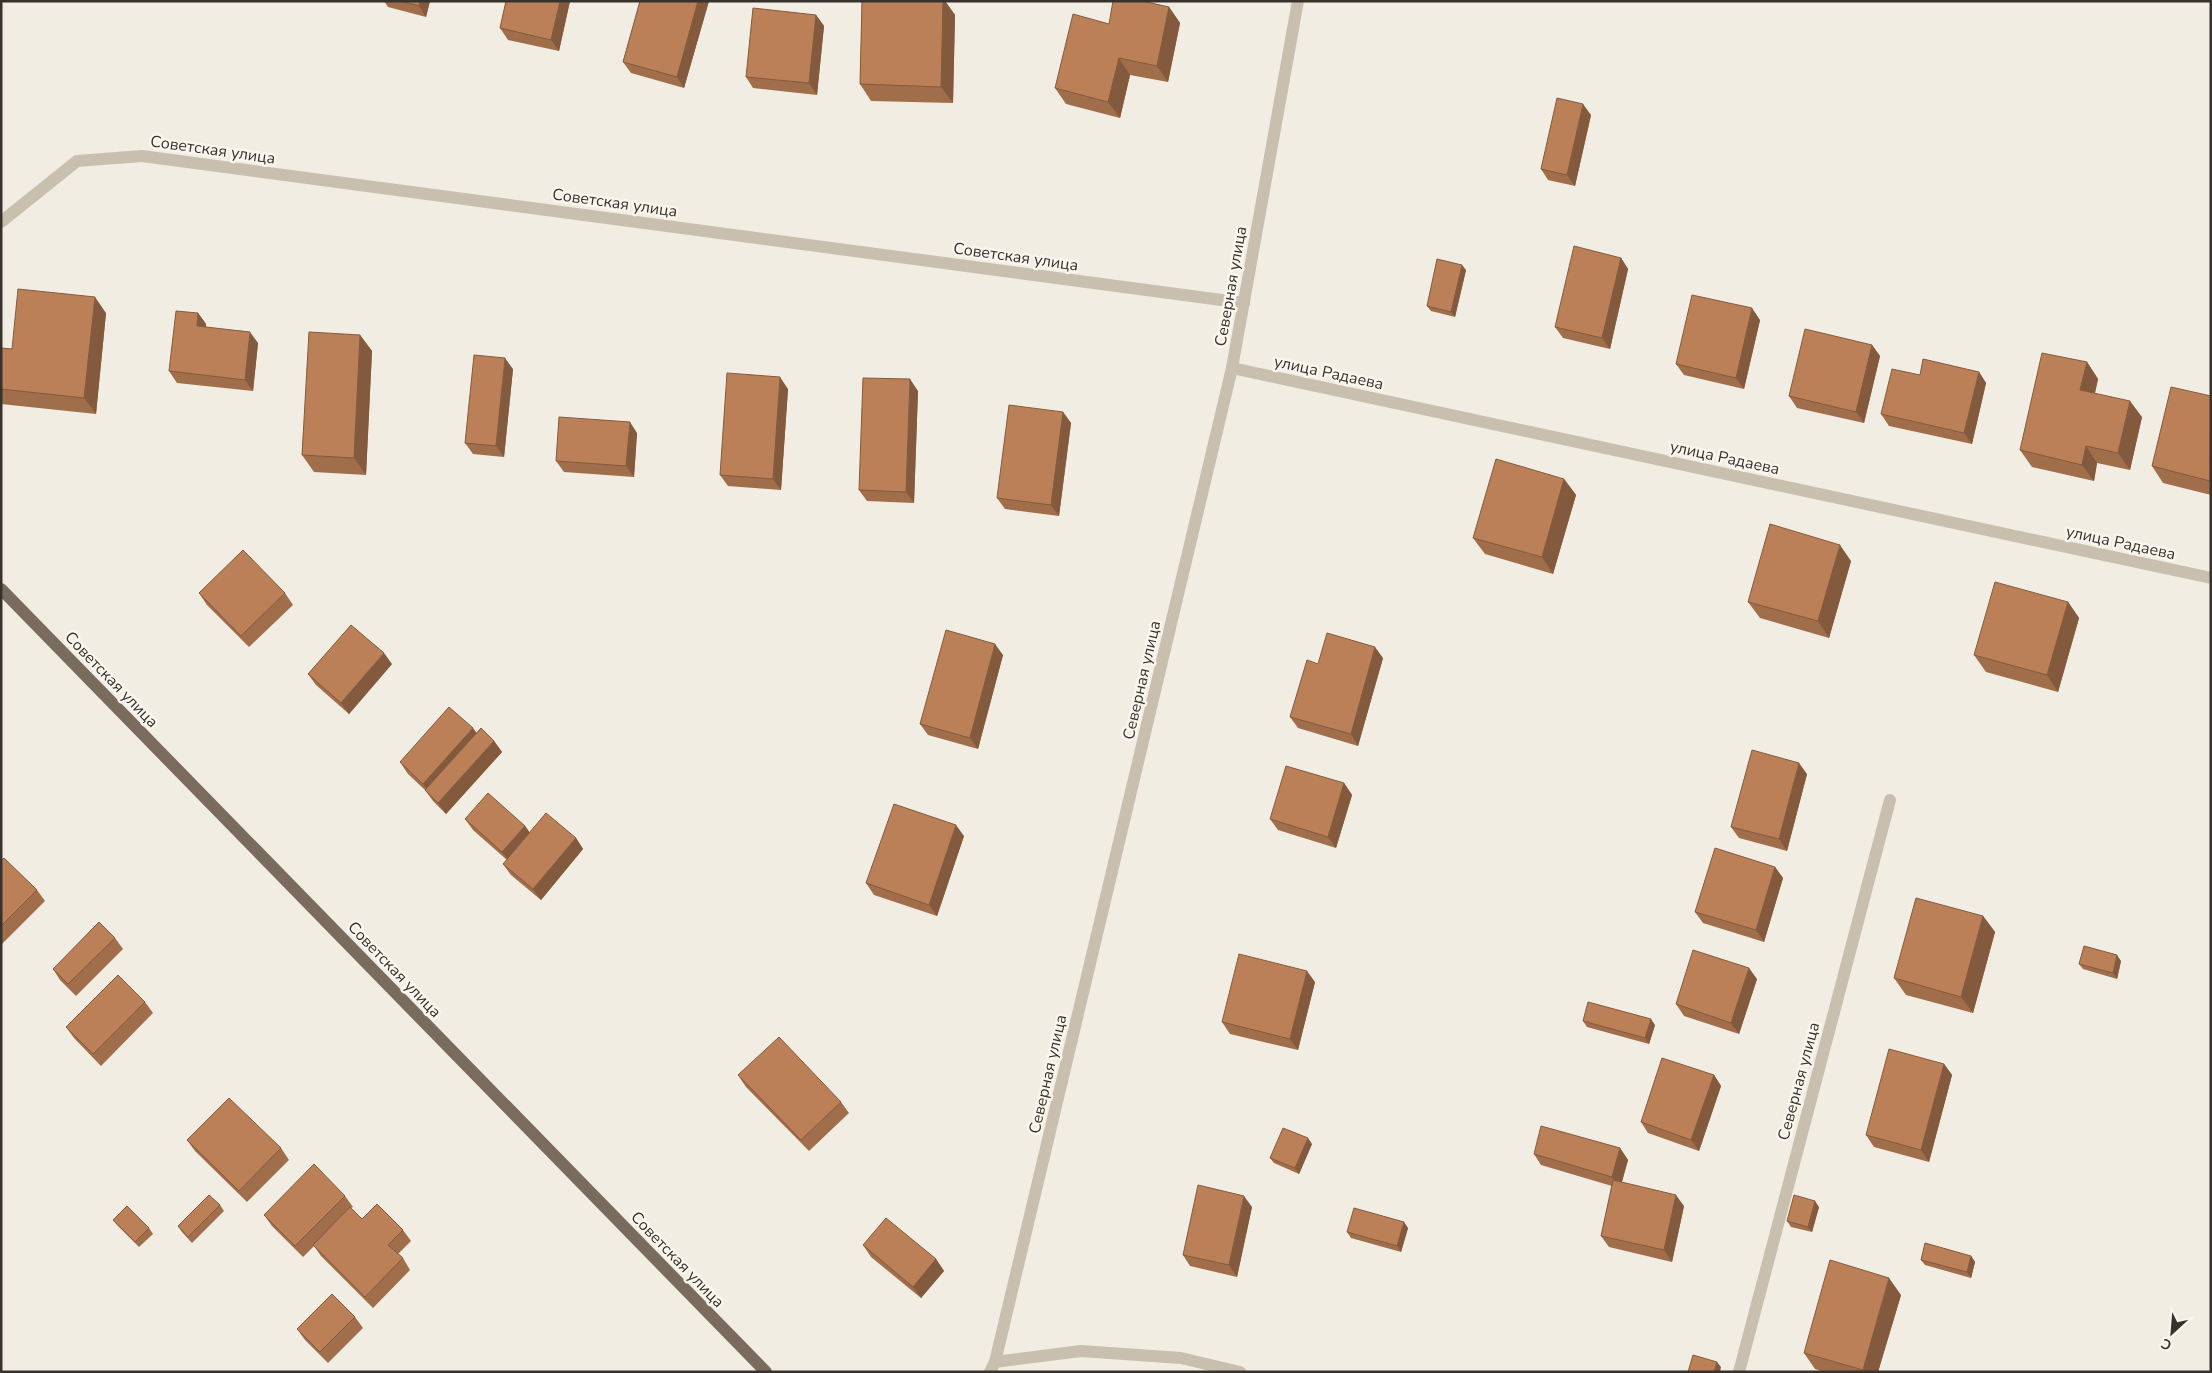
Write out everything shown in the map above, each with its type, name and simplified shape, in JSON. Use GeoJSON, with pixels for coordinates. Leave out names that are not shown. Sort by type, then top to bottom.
{"type":"FeatureCollection","features":[{"type":"Feature","properties":{"kind":"main road","name":"Советская улица"},"geometry":{"type":"LineString","coordinates":[[1,589],[766,1372]]}},
{"type":"Feature","properties":{"kind":"street","name":"Северная улица"},"geometry":{"type":"LineString","coordinates":[[1240,1372],[1181,1358],[1080,1351],[992,1367],[1232,368],[1298,1]]}},
{"type":"Feature","properties":{"kind":"street","name":"Советская улица"},"geometry":{"type":"LineString","coordinates":[[1,222],[77,161],[142,156],[1244,303]]}},
{"type":"Feature","properties":{"kind":"street","name":"улица Радаева"},"geometry":{"type":"LineString","coordinates":[[1232,368],[2211,578]]}},
{"type":"Feature","properties":{"kind":"street","name":"Северная улица"},"geometry":{"type":"LineString","coordinates":[[1739,1372],[1890,800]]}},
{"type":"Feature","properties":{"kind":"building"},"geometry":{"type":"Polygon","coordinates":[[[401,1],[420,1],[419,6],[401,1]]]}},
{"type":"Feature","properties":{"kind":"building"},"geometry":{"type":"Polygon","coordinates":[[[506,1],[560,1],[551,40],[500,28],[506,1]]]}},
{"type":"Feature","properties":{"kind":"building"},"geometry":{"type":"Polygon","coordinates":[[[640,1],[698,1],[677,77],[623,62],[640,1]]]}},
{"type":"Feature","properties":{"kind":"building"},"geometry":{"type":"Polygon","coordinates":[[[862,1],[943,1],[941,87],[860,84],[862,1]]]}},
{"type":"Feature","properties":{"kind":"building"},"geometry":{"type":"Polygon","coordinates":[[[1113,1],[1142,1],[1169,7],[1157,66],[1119,58],[1108,102],[1055,88],[1073,14],[1109,24],[1113,1]]]}},
{"type":"Feature","properties":{"kind":"building"},"geometry":{"type":"Polygon","coordinates":[[[753,8],[816,15],[809,83],[746,77],[753,8]]]}},
{"type":"Feature","properties":{"kind":"building"},"geometry":{"type":"Polygon","coordinates":[[[1557,98],[1583,104],[1567,175],[1541,169],[1557,98]]]}},
{"type":"Feature","properties":{"kind":"building"},"geometry":{"type":"Polygon","coordinates":[[[1574,246],[1621,258],[1602,338],[1555,327],[1574,246]]]}},
{"type":"Feature","properties":{"kind":"building"},"geometry":{"type":"Polygon","coordinates":[[[1437,259],[1462,265],[1451,312],[1427,306],[1437,259]]]}},
{"type":"Feature","properties":{"kind":"building"},"geometry":{"type":"Polygon","coordinates":[[[18,289],[95,297],[84,398],[1,389],[1,348],[12,349],[18,289]]]}},
{"type":"Feature","properties":{"kind":"building"},"geometry":{"type":"Polygon","coordinates":[[[1692,295],[1752,308],[1736,378],[1676,364],[1692,295]]]}},
{"type":"Feature","properties":{"kind":"building"},"geometry":{"type":"Polygon","coordinates":[[[176,311],[198,313],[197,326],[250,332],[245,380],[169,371],[176,311]]]}},
{"type":"Feature","properties":{"kind":"building"},"geometry":{"type":"Polygon","coordinates":[[[1805,329],[1872,345],[1856,412],[1789,396],[1805,329]]]}},
{"type":"Feature","properties":{"kind":"building"},"geometry":{"type":"Polygon","coordinates":[[[309,332],[360,335],[354,458],[302,455],[309,332]]]}},
{"type":"Feature","properties":{"kind":"building"},"geometry":{"type":"Polygon","coordinates":[[[2042,353],[2087,362],[2080,390],[2130,401],[2118,453],[2086,446],[2082,465],[2020,450],[2042,353]]]}},
{"type":"Feature","properties":{"kind":"building"},"geometry":{"type":"Polygon","coordinates":[[[474,355],[505,358],[496,446],[465,443],[474,355]]]}},
{"type":"Feature","properties":{"kind":"building"},"geometry":{"type":"Polygon","coordinates":[[[1923,359],[1979,372],[1964,433],[1881,414],[1892,369],[1920,375],[1923,359]]]}},
{"type":"Feature","properties":{"kind":"building"},"geometry":{"type":"Polygon","coordinates":[[[727,373],[780,377],[773,479],[720,475],[727,373]]]}},
{"type":"Feature","properties":{"kind":"building"},"geometry":{"type":"Polygon","coordinates":[[[863,378],[910,379],[906,492],[859,490],[863,378]]]}},
{"type":"Feature","properties":{"kind":"building"},"geometry":{"type":"Polygon","coordinates":[[[2171,387],[2211,396],[2210,481],[2152,466],[2171,387]]]}},
{"type":"Feature","properties":{"kind":"building"},"geometry":{"type":"Polygon","coordinates":[[[1009,405],[1063,412],[1051,505],[997,498],[1009,405]]]}},
{"type":"Feature","properties":{"kind":"building"},"geometry":{"type":"Polygon","coordinates":[[[559,417],[630,422],[626,466],[556,461],[559,417]]]}},
{"type":"Feature","properties":{"kind":"building"},"geometry":{"type":"Polygon","coordinates":[[[1496,459],[1564,479],[1542,557],[1473,538],[1496,459]]]}},
{"type":"Feature","properties":{"kind":"building"},"geometry":{"type":"Polygon","coordinates":[[[1770,524],[1840,545],[1818,621],[1748,602],[1770,524]]]}},
{"type":"Feature","properties":{"kind":"building"},"geometry":{"type":"Polygon","coordinates":[[[243,550],[285,593],[241,636],[199,593],[243,550]]]}},
{"type":"Feature","properties":{"kind":"building"},"geometry":{"type":"Polygon","coordinates":[[[1995,582],[2068,602],[2047,675],[1974,655],[1995,582]]]}},
{"type":"Feature","properties":{"kind":"building"},"geometry":{"type":"Polygon","coordinates":[[[351,625],[384,653],[341,703],[308,674],[351,625]]]}},
{"type":"Feature","properties":{"kind":"building"},"geometry":{"type":"Polygon","coordinates":[[[946,630],[995,644],[970,738],[920,724],[946,630]]]}},
{"type":"Feature","properties":{"kind":"building"},"geometry":{"type":"Polygon","coordinates":[[[1327,633],[1375,647],[1351,734],[1290,717],[1307,660],[1318,664],[1327,633]]]}},
{"type":"Feature","properties":{"kind":"building"},"geometry":{"type":"Polygon","coordinates":[[[449,707],[473,728],[423,784],[400,762],[449,707]]]}},
{"type":"Feature","properties":{"kind":"building"},"geometry":{"type":"Polygon","coordinates":[[[481,728],[494,741],[438,803],[425,790],[481,728]]]}},
{"type":"Feature","properties":{"kind":"building"},"geometry":{"type":"Polygon","coordinates":[[[1752,750],[1799,763],[1779,839],[1731,827],[1752,750]]]}},
{"type":"Feature","properties":{"kind":"building"},"geometry":{"type":"Polygon","coordinates":[[[1286,766],[1344,783],[1328,837],[1270,819],[1286,766]]]}},
{"type":"Feature","properties":{"kind":"building"},"geometry":{"type":"Polygon","coordinates":[[[488,793],[525,826],[502,852],[465,819],[488,793]]]}},
{"type":"Feature","properties":{"kind":"building"},"geometry":{"type":"Polygon","coordinates":[[[894,804],[956,825],[929,905],[866,883],[894,804]]]}},
{"type":"Feature","properties":{"kind":"building"},"geometry":{"type":"Polygon","coordinates":[[[546,813],[576,838],[533,889],[503,864],[546,813]]]}},
{"type":"Feature","properties":{"kind":"building"},"geometry":{"type":"Polygon","coordinates":[[[1715,848],[1775,867],[1756,930],[1695,912],[1715,848]]]}},
{"type":"Feature","properties":{"kind":"building"},"geometry":{"type":"Polygon","coordinates":[[[4,858],[37,890],[1,926],[1,861],[4,858]]]}},
{"type":"Feature","properties":{"kind":"building"},"geometry":{"type":"Polygon","coordinates":[[[1916,898],[1983,916],[1961,997],[1894,978],[1916,898]]]}},
{"type":"Feature","properties":{"kind":"building"},"geometry":{"type":"Polygon","coordinates":[[[99,922],[115,938],[68,984],[53,969],[99,922]]]}},
{"type":"Feature","properties":{"kind":"building"},"geometry":{"type":"Polygon","coordinates":[[[2084,946],[2117,955],[2113,973],[2079,964],[2084,946]]]}},
{"type":"Feature","properties":{"kind":"building"},"geometry":{"type":"Polygon","coordinates":[[[1693,950],[1749,968],[1731,1023],[1676,1004],[1693,950]]]}},
{"type":"Feature","properties":{"kind":"building"},"geometry":{"type":"Polygon","coordinates":[[[1239,954],[1307,971],[1290,1039],[1222,1022],[1239,954]]]}},
{"type":"Feature","properties":{"kind":"building"},"geometry":{"type":"Polygon","coordinates":[[[118,975],[145,1002],[93,1054],[66,1027],[118,975]]]}},
{"type":"Feature","properties":{"kind":"building"},"geometry":{"type":"Polygon","coordinates":[[[1588,1002],[1651,1019],[1645,1038],[1583,1021],[1588,1002]]]}},
{"type":"Feature","properties":{"kind":"building"},"geometry":{"type":"Polygon","coordinates":[[[779,1037],[841,1102],[801,1140],[738,1075],[779,1037]]]}},
{"type":"Feature","properties":{"kind":"building"},"geometry":{"type":"Polygon","coordinates":[[[1889,1049],[1944,1064],[1921,1150],[1866,1135],[1889,1049]]]}},
{"type":"Feature","properties":{"kind":"building"},"geometry":{"type":"Polygon","coordinates":[[[1662,1058],[1714,1075],[1691,1140],[1641,1122],[1662,1058]]]}},
{"type":"Feature","properties":{"kind":"building"},"geometry":{"type":"Polygon","coordinates":[[[229,1098],[281,1148],[239,1191],[187,1140],[229,1098]]]}},
{"type":"Feature","properties":{"kind":"building"},"geometry":{"type":"Polygon","coordinates":[[[1541,1126],[1620,1148],[1612,1177],[1534,1154],[1541,1126]]]}},
{"type":"Feature","properties":{"kind":"building"},"geometry":{"type":"Polygon","coordinates":[[[1283,1128],[1308,1138],[1295,1168],[1270,1158],[1283,1128]]]}},
{"type":"Feature","properties":{"kind":"building"},"geometry":{"type":"Polygon","coordinates":[[[314,1164],[345,1196],[295,1246],[264,1215],[314,1164]]]}},
{"type":"Feature","properties":{"kind":"building"},"geometry":{"type":"Polygon","coordinates":[[[1613,1180],[1676,1195],[1664,1250],[1601,1236],[1613,1180]]]}},
{"type":"Feature","properties":{"kind":"building"},"geometry":{"type":"Polygon","coordinates":[[[1198,1185],[1244,1196],[1229,1265],[1183,1255],[1198,1185]]]}},
{"type":"Feature","properties":{"kind":"building"},"geometry":{"type":"Polygon","coordinates":[[[209,1195],[220,1205],[188,1237],[178,1226],[209,1195]]]}},
{"type":"Feature","properties":{"kind":"building"},"geometry":{"type":"Polygon","coordinates":[[[1794,1195],[1815,1201],[1808,1227],[1787,1221],[1794,1195]]]}},
{"type":"Feature","properties":{"kind":"building"},"geometry":{"type":"Polygon","coordinates":[[[377,1204],[403,1230],[388,1245],[403,1258],[365,1297],[313,1245],[350,1207],[362,1219],[377,1204]]]}},
{"type":"Feature","properties":{"kind":"building"},"geometry":{"type":"Polygon","coordinates":[[[127,1206],[149,1228],[135,1242],[113,1220],[127,1206]]]}},
{"type":"Feature","properties":{"kind":"building"},"geometry":{"type":"Polygon","coordinates":[[[1354,1208],[1404,1222],[1397,1246],[1347,1232],[1354,1208]]]}},
{"type":"Feature","properties":{"kind":"building"},"geometry":{"type":"Polygon","coordinates":[[[886,1218],[936,1259],[913,1287],[863,1245],[886,1218]]]}},
{"type":"Feature","properties":{"kind":"building"},"geometry":{"type":"Polygon","coordinates":[[[1925,1243],[1971,1256],[1967,1272],[1921,1260],[1925,1243]]]}},
{"type":"Feature","properties":{"kind":"building"},"geometry":{"type":"Polygon","coordinates":[[[1830,1260],[1889,1278],[1863,1370],[1804,1353],[1830,1260]]]}},
{"type":"Feature","properties":{"kind":"building"},"geometry":{"type":"Polygon","coordinates":[[[332,1294],[355,1317],[320,1352],[297,1329],[332,1294]]]}},
{"type":"Feature","properties":{"kind":"building"},"geometry":{"type":"Polygon","coordinates":[[[1693,1355],[1717,1362],[1714,1372],[1688,1372],[1693,1355]]]}}]}
